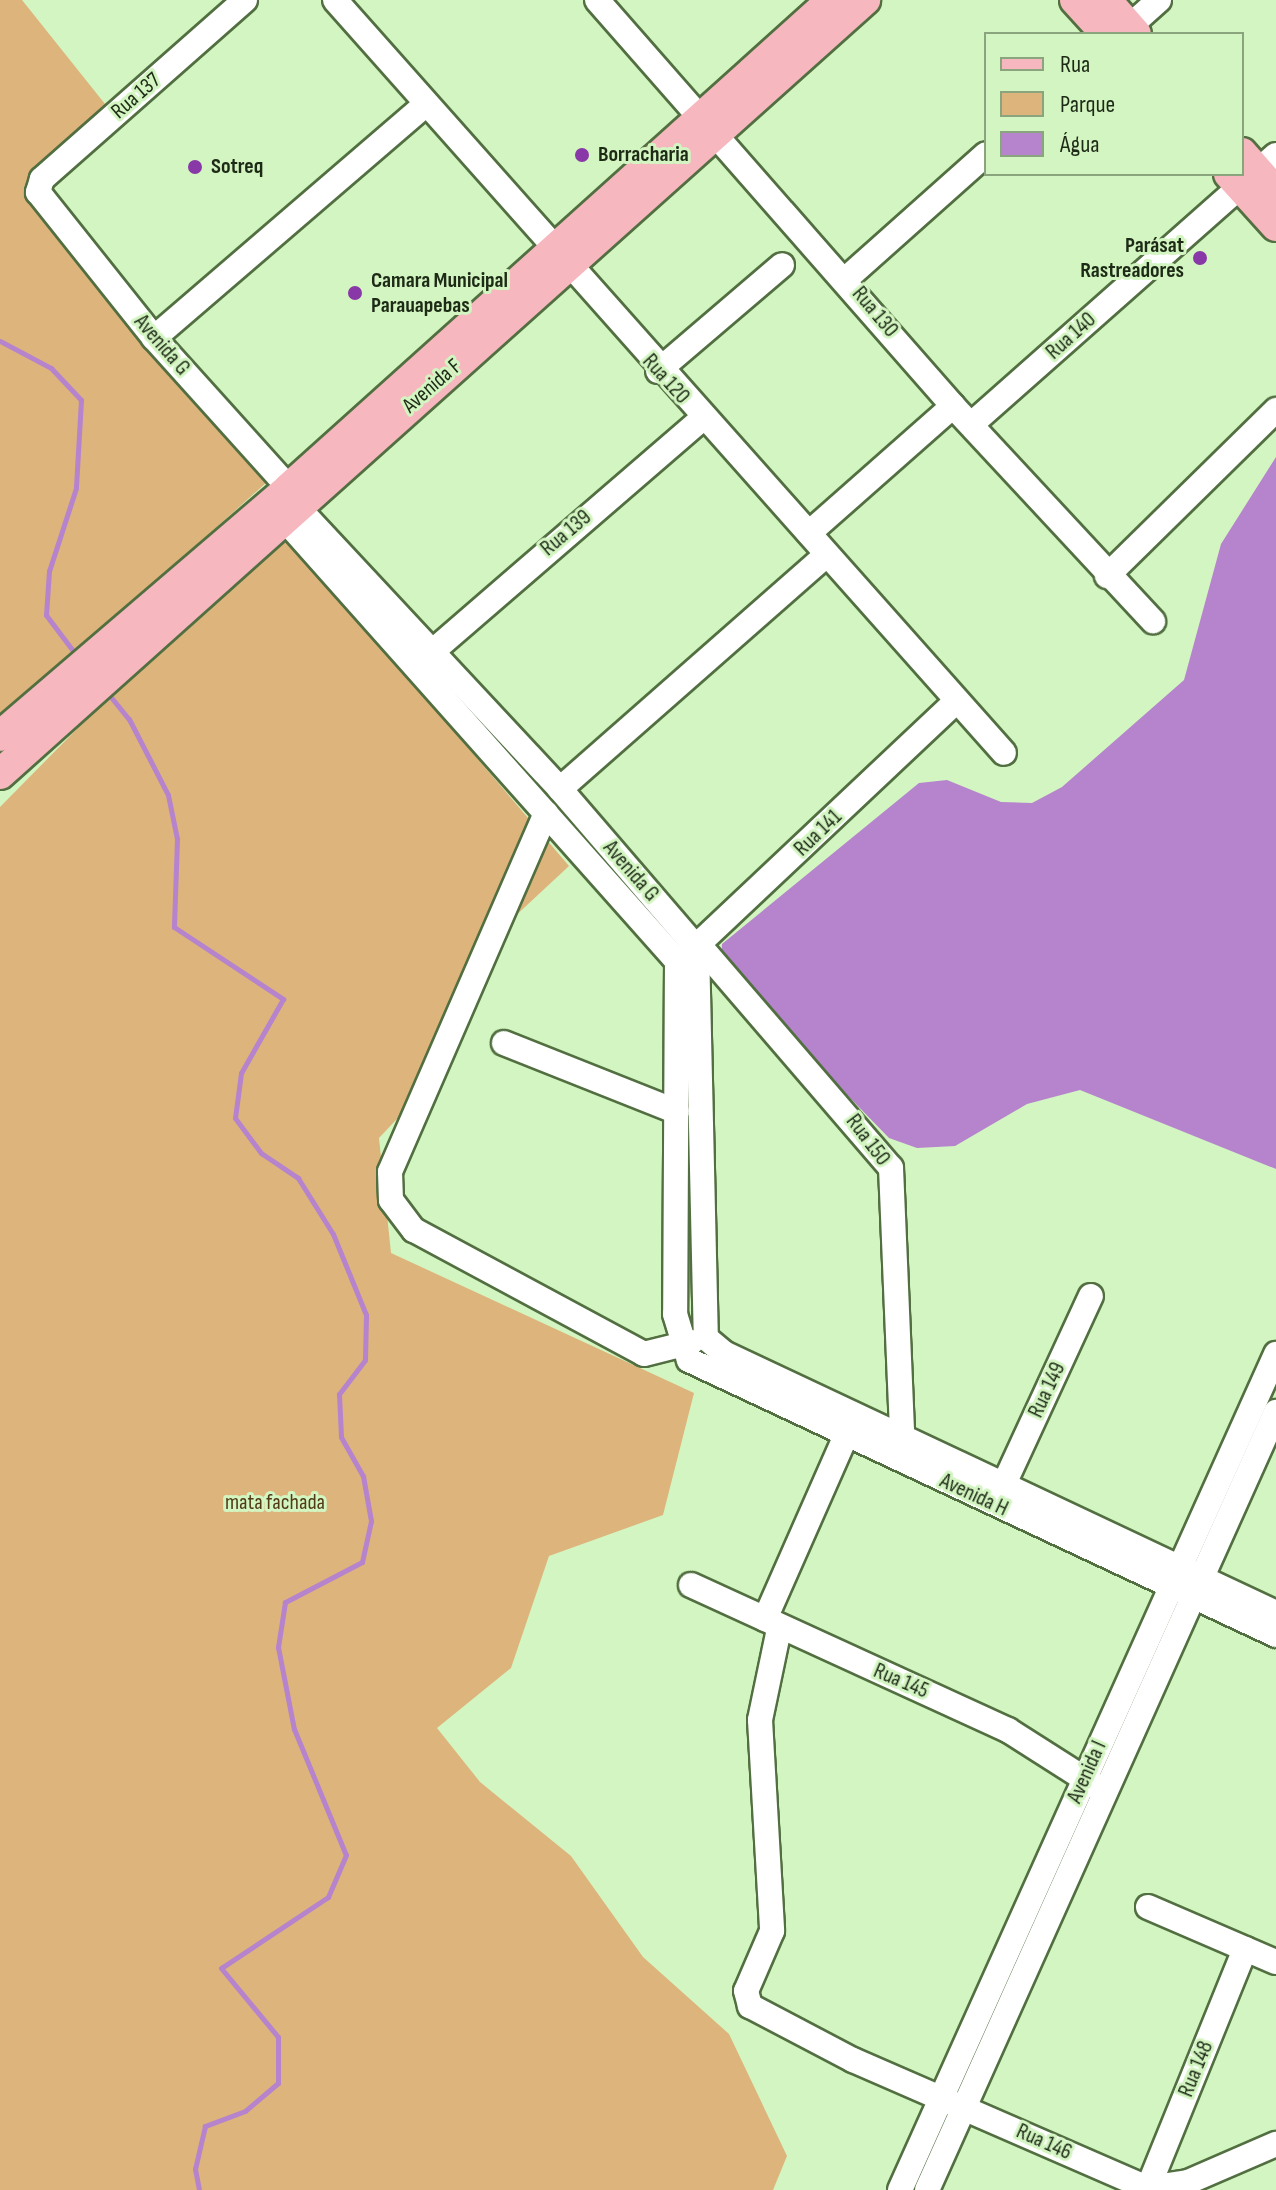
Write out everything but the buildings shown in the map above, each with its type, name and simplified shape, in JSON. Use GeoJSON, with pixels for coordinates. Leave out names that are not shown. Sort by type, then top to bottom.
{"type":"FeatureCollection","features":[{"type":"Feature","properties":{"kind":"main road","name":"Avenida F"},"geometry":{"type":"LineString","coordinates":[[707,127],[832,0]]}},
{"type":"Feature","properties":{"kind":"main road","name":"Avenida F"},"geometry":{"type":"LineString","coordinates":[[0,736],[70,690],[291,506],[707,127],[865,0]]}},
{"type":"Feature","properties":{"kind":"main road"},"geometry":{"type":"LineString","coordinates":[[1075,0],[1123,32]]}},
{"type":"Feature","properties":{"kind":"main road"},"geometry":{"type":"LineString","coordinates":[[1106,0],[1123,32]]}},
{"type":"Feature","properties":{"kind":"main road"},"geometry":{"type":"LineString","coordinates":[[1254,172],[1276,226]]}},
{"type":"Feature","properties":{"kind":"main road","name":"Avenida F"},"geometry":{"type":"LineString","coordinates":[[0,774],[70,690]]}},
{"type":"Feature","properties":{"kind":"street","name":"Rua 137"},"geometry":{"type":"LineString","coordinates":[[39,198],[42,179],[245,0]]}},
{"type":"Feature","properties":{"kind":"street","name":"Rua 120"},"geometry":{"type":"LineString","coordinates":[[335,0],[658,371],[809,533],[825,556],[1004,753]]}},
{"type":"Feature","properties":{"kind":"street","name":"Rua 130"},"geometry":{"type":"LineString","coordinates":[[597,0],[707,127],[847,278],[953,406],[974,422],[1107,576],[1153,621]]}},
{"type":"Feature","properties":{"kind":"street"},"geometry":{"type":"LineString","coordinates":[[1123,32],[1159,0]]}},
{"type":"Feature","properties":{"kind":"street"},"geometry":{"type":"LineString","coordinates":[[154,338],[426,104]]}},
{"type":"Feature","properties":{"kind":"street"},"geometry":{"type":"LineString","coordinates":[[847,278],[984,156]]}},
{"type":"Feature","properties":{"kind":"street","name":"Rua 140"},"geometry":{"type":"LineString","coordinates":[[974,422],[1254,172]]}},
{"type":"Feature","properties":{"kind":"street","name":"Avenida G"},"geometry":{"type":"LineString","coordinates":[[39,198],[546,813],[691,952]]}},
{"type":"Feature","properties":{"kind":"street"},"geometry":{"type":"LineString","coordinates":[[658,371],[782,265]]}},
{"type":"Feature","properties":{"kind":"street"},"geometry":{"type":"LineString","coordinates":[[809,533],[953,406]]}},
{"type":"Feature","properties":{"kind":"street"},"geometry":{"type":"LineString","coordinates":[[1107,576],[1276,410]]}},
{"type":"Feature","properties":{"kind":"street","name":"Rua 139"},"geometry":{"type":"LineString","coordinates":[[433,651],[702,419]]}},
{"type":"Feature","properties":{"kind":"street","name":"Avenida G"},"geometry":{"type":"LineString","coordinates":[[291,506],[433,651],[560,789],[691,952]]}},
{"type":"Feature","properties":{"kind":"street"},"geometry":{"type":"LineString","coordinates":[[560,789],[825,556]]}},
{"type":"Feature","properties":{"kind":"street","name":"Rua 141"},"geometry":{"type":"LineString","coordinates":[[691,952],[955,702]]}},
{"type":"Feature","properties":{"kind":"street"},"geometry":{"type":"LineString","coordinates":[[546,813],[390,1172],[391,1200],[414,1230],[644,1354],[706,1338],[691,952]]}},
{"type":"Feature","properties":{"kind":"street"},"geometry":{"type":"LineString","coordinates":[[678,1345],[677,1112],[691,952]]}},
{"type":"Feature","properties":{"kind":"street","name":"Rua 150"},"geometry":{"type":"LineString","coordinates":[[691,952],[891,1168],[902,1435]]}},
{"type":"Feature","properties":{"kind":"street"},"geometry":{"type":"LineString","coordinates":[[504,1043],[677,1112]]}},
{"type":"Feature","properties":{"kind":"street","name":"Rua 149"},"geometry":{"type":"LineString","coordinates":[[1004,1484],[1091,1296]]}},
{"type":"Feature","properties":{"kind":"street","name":"Avenida H"},"geometry":{"type":"LineString","coordinates":[[706,1338],[1004,1484],[1276,1635]]}},
{"type":"Feature","properties":{"kind":"street","name":"Avenida H"},"geometry":{"type":"LineString","coordinates":[[678,1345],[702,1369],[846,1435],[1185,1584],[1276,1613]]}},
{"type":"Feature","properties":{"kind":"street","name":"Avenida I"},"geometry":{"type":"LineString","coordinates":[[927,2190],[964,2107],[1011,1974],[1185,1584],[1276,1354]]}},
{"type":"Feature","properties":{"kind":"street","name":"Avenida I"},"geometry":{"type":"LineString","coordinates":[[1185,1584],[1276,1412]]}},
{"type":"Feature","properties":{"kind":"street"},"geometry":{"type":"LineString","coordinates":[[772,1624],[846,1435]]}},
{"type":"Feature","properties":{"kind":"street","name":"Rua 145"},"geometry":{"type":"LineString","coordinates":[[691,1585],[995,1724],[1094,1784]]}},
{"type":"Feature","properties":{"kind":"street","name":"Rua 146"},"geometry":{"type":"LineString","coordinates":[[772,1624],[760,1720],[772,1931],[746,1991],[750,2006],[940,2097],[1148,2188]]}},
{"type":"Feature","properties":{"kind":"street"},"geometry":{"type":"LineString","coordinates":[[1148,1907],[1276,1962]]}},
{"type":"Feature","properties":{"kind":"street","name":"Rua 148"},"geometry":{"type":"LineString","coordinates":[[1148,2188],[1245,1949]]}},
{"type":"Feature","properties":{"kind":"street","name":"Avenida I"},"geometry":{"type":"LineString","coordinates":[[900,2190],[940,2097],[1011,1974]]}},
{"type":"Feature","properties":{"kind":"street"},"geometry":{"type":"LineString","coordinates":[[1148,2188],[1188,2182],[1276,2144]]}},
{"type":"Feature","properties":{"kind":"green space"},"geometry":{"type":"Polygon","coordinates":[[[0,0],[22,0],[109,109],[24,186],[267,482],[0,721],[0,0]]]}},
{"type":"Feature","properties":{"kind":"green space","name":"mata fachada"},"geometry":{"type":"Polygon","coordinates":[[[278,525],[569,866],[468,960],[445,1068],[379,1138],[391,1253],[694,1393],[663,1515],[549,1556],[511,1668],[437,1728],[480,1782],[571,1856],[643,1957],[729,2034],[787,2156],[773,2190],[0,2190],[0,807],[278,525]]]}},
{"type":"Feature","properties":{"kind":"water"},"geometry":{"type":"Polygon","coordinates":[[[1276,457],[1276,1169],[1080,1090],[1027,1104],[955,1146],[917,1148],[889,1138],[721,965],[722,944],[919,783],[947,780],[1001,802],[1032,803],[1062,787],[1184,680],[1221,544],[1276,457]]]}},
{"type":"Feature","properties":{"kind":"waterway"},"geometry":{"type":"LineString","coordinates":[[0,341],[51,368],[81,400],[76,488],[49,571],[46,615],[77,656]]}},
{"type":"Feature","properties":{"kind":"waterway"},"geometry":{"type":"LineString","coordinates":[[106,691],[129,719],[168,795],[177,839],[174,927],[283,999],[241,1073],[235,1118],[261,1153],[298,1178],[333,1234],[366,1315],[365,1360],[339,1394],[341,1437],[363,1476],[371,1521],[362,1562],[285,1602],[278,1647],[294,1729],[346,1855],[328,1897],[221,1968],[278,2037],[278,2083],[245,2111],[205,2126],[195,2169],[199,2190]]}},
{"type":"Feature","properties":{"kind":"place","name":"Borracharia"},"geometry":{"type":"Point","coordinates":[582,155]}},
{"type":"Feature","properties":{"kind":"place","name":"Sotreq"},"geometry":{"type":"Point","coordinates":[195,167]}},
{"type":"Feature","properties":{"kind":"place","name":"Parásat Rastreadores"},"geometry":{"type":"Point","coordinates":[1200,258]}},
{"type":"Feature","properties":{"kind":"place","name":"Camara Municipal Parauapebas"},"geometry":{"type":"Point","coordinates":[355,293]}}]}
